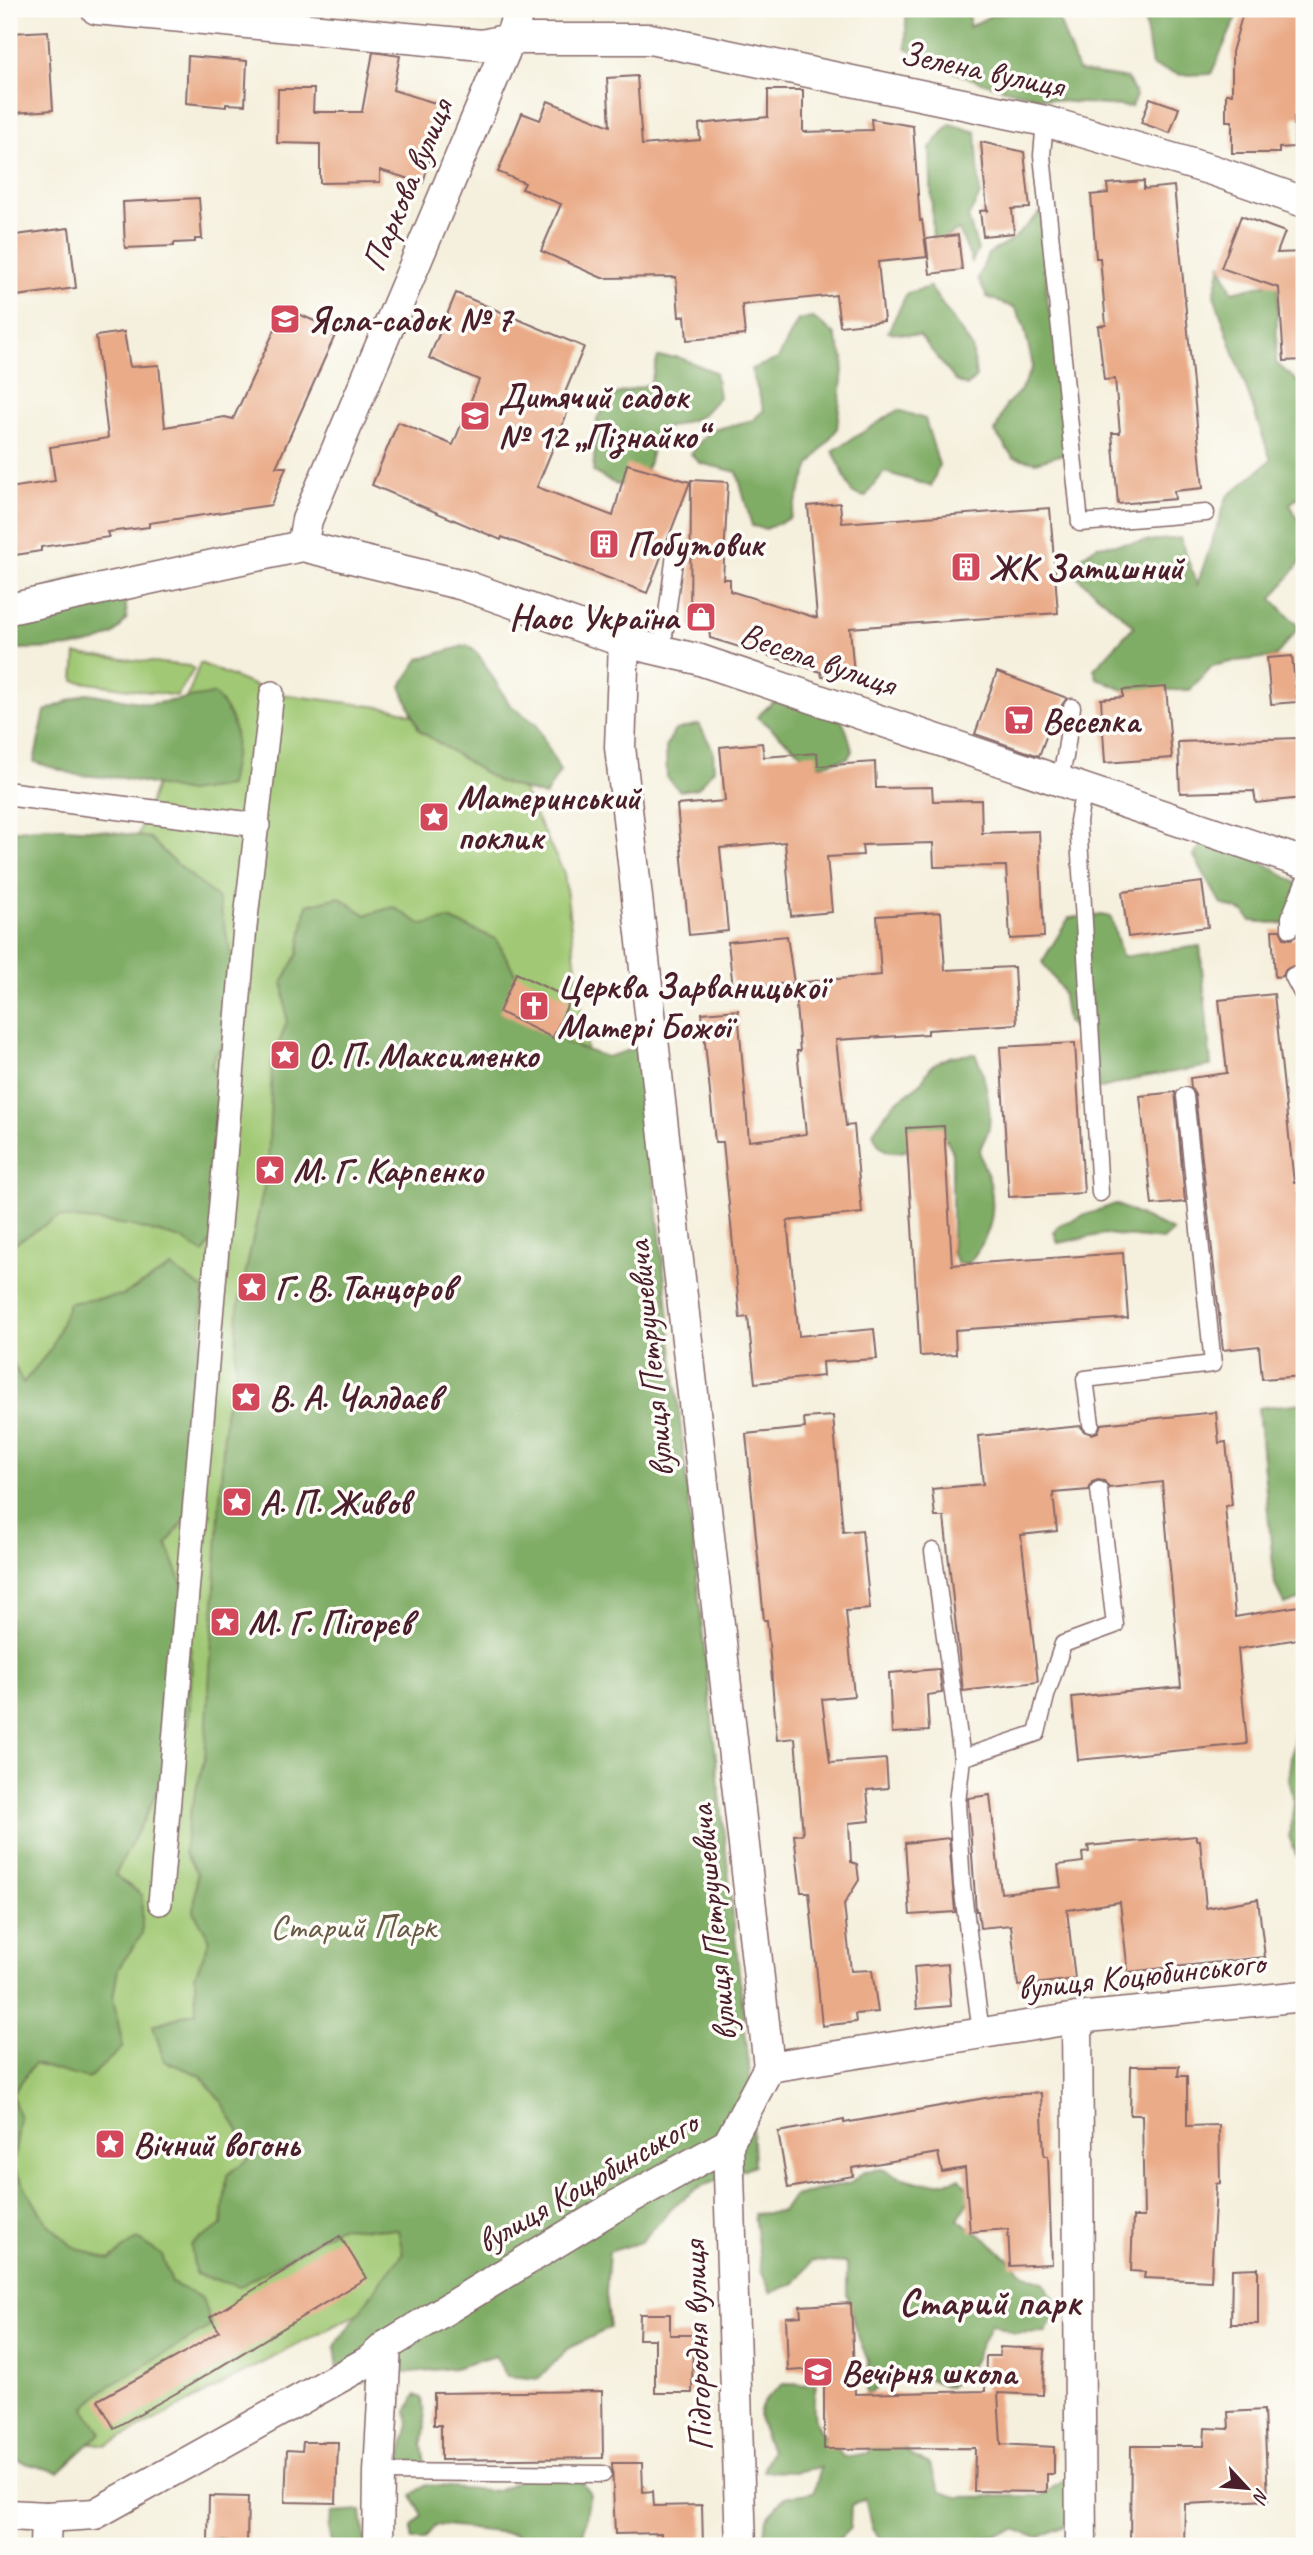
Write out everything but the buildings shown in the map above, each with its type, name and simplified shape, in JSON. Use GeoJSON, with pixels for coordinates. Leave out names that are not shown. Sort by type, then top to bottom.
{"type":"FeatureCollection","features":[{"type":"Feature","properties":{"kind":"street","name":"Зелена вулиця"},"geometry":{"type":"LineString","coordinates":[[96,9],[482,45],[510,39],[650,39],[1045,121],[1212,170],[1304,202]]}},
{"type":"Feature","properties":{"kind":"street","name":"Паркова вулиця"},"geometry":{"type":"LineString","coordinates":[[302,546],[307,520],[510,39],[519,9]]}},
{"type":"Feature","properties":{"kind":"street"},"geometry":{"type":"LineString","coordinates":[[9,609],[302,546]]}},
{"type":"Feature","properties":{"kind":"street","name":"Весела вулиця"},"geometry":{"type":"LineString","coordinates":[[302,546],[463,585],[624,642],[697,659],[1072,785],[1304,881]]}},
{"type":"Feature","properties":{"kind":"street","name":"вулиця Петрушевича"},"geometry":{"type":"LineString","coordinates":[[624,642],[620,747],[769,2067]]}},
{"type":"Feature","properties":{"kind":"street"},"geometry":{"type":"LineString","coordinates":[[160,1903],[245,927],[272,693]]}},
{"type":"Feature","properties":{"kind":"street"},"geometry":{"type":"LineString","coordinates":[[9,794],[258,825]]}},
{"type":"Feature","properties":{"kind":"street","name":"вулиця Коцюбинського"},"geometry":{"type":"LineString","coordinates":[[9,2515],[46,2532],[95,2514],[369,2361],[386,2346],[614,2207],[728,2144],[769,2067],[1077,2018],[1304,1996]]}},
{"type":"Feature","properties":{"kind":"street"},"geometry":{"type":"LineString","coordinates":[[1077,2018],[1082,2546]]}},
{"type":"Feature","properties":{"kind":"street","name":"Підгородня вулиця"},"geometry":{"type":"LineString","coordinates":[[728,2144],[741,2546]]}},
{"type":"Feature","properties":{"kind":"street"},"geometry":{"type":"LineString","coordinates":[[378,2546],[386,2346]]}},
{"type":"Feature","properties":{"kind":"lane"},"geometry":{"type":"LineString","coordinates":[[1045,121],[1042,155],[1080,523],[1206,513]]}},
{"type":"Feature","properties":{"kind":"lane"},"geometry":{"type":"LineString","coordinates":[[662,651],[677,547]]}},
{"type":"Feature","properties":{"kind":"lane"},"geometry":{"type":"LineString","coordinates":[[1072,707],[1065,757],[1078,821],[1100,1193]]}},
{"type":"Feature","properties":{"kind":"lane"},"geometry":{"type":"LineString","coordinates":[[1290,929],[1290,917],[1304,881]]}},
{"type":"Feature","properties":{"kind":"lane"},"geometry":{"type":"LineString","coordinates":[[1293,976],[1304,997]]}},
{"type":"Feature","properties":{"kind":"lane"},"geometry":{"type":"LineString","coordinates":[[1091,1424],[1086,1379],[1213,1364],[1185,1096]]}},
{"type":"Feature","properties":{"kind":"lane"},"geometry":{"type":"LineString","coordinates":[[962,1758],[1038,1733],[1046,1696],[1063,1644],[1115,1625],[1099,1490]]}},
{"type":"Feature","properties":{"kind":"lane"},"geometry":{"type":"LineString","coordinates":[[933,1551],[962,1758],[957,1803],[961,1871],[981,2033]]}},
{"type":"Feature","properties":{"kind":"lane"},"geometry":{"type":"LineString","coordinates":[[379,2472],[603,2474]]}},
{"type":"Feature","properties":{"kind":"green space"},"geometry":{"type":"Polygon","coordinates":[[[906,9],[963,9],[969,17],[969,27],[992,15],[1048,9],[1059,20],[1078,71],[1128,79],[1136,96],[1131,107],[1069,102],[1012,91],[957,74],[906,48],[906,9]]]}},
{"type":"Feature","properties":{"kind":"green space"},"geometry":{"type":"Polygon","coordinates":[[[1143,9],[1236,9],[1238,14],[1211,74],[1181,75],[1152,66],[1143,9]]]}},
{"type":"Feature","properties":{"kind":"green space"},"geometry":{"type":"Polygon","coordinates":[[[950,124],[976,132],[980,195],[968,217],[978,250],[972,262],[959,230],[933,243],[930,148],[950,124]]]}},
{"type":"Feature","properties":{"kind":"green space"},"geometry":{"type":"Polygon","coordinates":[[[1041,212],[1050,216],[1046,298],[1070,390],[1067,453],[1036,462],[1013,457],[995,432],[1006,405],[1020,391],[1033,366],[1024,326],[1015,308],[987,297],[978,279],[988,254],[1012,240],[1041,212]]]}},
{"type":"Feature","properties":{"kind":"green space"},"geometry":{"type":"Polygon","coordinates":[[[1221,265],[1232,292],[1278,281],[1276,363],[1304,387],[1304,492],[1290,504],[1304,531],[1304,557],[1272,599],[1299,627],[1275,657],[1212,666],[1190,690],[1123,690],[1097,678],[1094,669],[1134,626],[1075,575],[1076,565],[1081,557],[1097,546],[1180,538],[1197,585],[1227,497],[1271,460],[1214,295],[1221,265]]]}},
{"type":"Feature","properties":{"kind":"green space"},"geometry":{"type":"Polygon","coordinates":[[[930,287],[972,347],[976,377],[967,386],[956,381],[920,336],[888,332],[907,293],[930,287]]]}},
{"type":"Feature","properties":{"kind":"green space"},"geometry":{"type":"Polygon","coordinates":[[[813,318],[834,334],[844,359],[837,429],[810,465],[790,518],[766,529],[752,526],[737,472],[700,463],[691,454],[709,431],[753,420],[764,410],[751,369],[778,359],[798,320],[813,318]]]}},
{"type":"Feature","properties":{"kind":"green space"},"geometry":{"type":"Polygon","coordinates":[[[658,357],[678,357],[715,372],[719,397],[700,417],[657,431],[643,484],[617,485],[593,472],[597,419],[610,396],[650,384],[658,357]]]}},
{"type":"Feature","properties":{"kind":"green space"},"geometry":{"type":"Polygon","coordinates":[[[898,410],[925,419],[939,465],[931,486],[884,472],[865,497],[852,493],[833,451],[898,410]]]}},
{"type":"Feature","properties":{"kind":"green space"},"geometry":{"type":"Polygon","coordinates":[[[80,575],[124,583],[127,618],[118,630],[89,644],[9,649],[9,604],[80,575]]]}},
{"type":"Feature","properties":{"kind":"green space"},"geometry":{"type":"Polygon","coordinates":[[[467,645],[478,654],[510,705],[536,724],[560,771],[545,796],[497,781],[419,730],[401,686],[419,659],[467,645]]]}},
{"type":"Feature","properties":{"kind":"green space"},"geometry":{"type":"Polygon","coordinates":[[[76,654],[189,666],[194,669],[177,696],[74,681],[76,654]]]}},
{"type":"Feature","properties":{"kind":"green space","name":"Старий Парк"},"geometry":{"type":"Polygon","coordinates":[[[200,663],[272,693],[395,709],[500,744],[564,873],[722,2116],[362,2311],[107,2445],[9,2431],[9,848],[135,843],[200,663]]]}},
{"type":"Feature","properties":{"kind":"green space"},"geometry":{"type":"Polygon","coordinates":[[[87,693],[151,704],[214,694],[224,706],[234,727],[235,748],[229,786],[188,792],[122,778],[77,775],[34,762],[45,711],[87,693]]]}},
{"type":"Feature","properties":{"kind":"green space"},"geometry":{"type":"Polygon","coordinates":[[[789,698],[825,708],[839,717],[852,751],[848,758],[821,765],[813,763],[757,717],[773,702],[789,698]]]}},
{"type":"Feature","properties":{"kind":"green space"},"geometry":{"type":"Polygon","coordinates":[[[699,724],[713,750],[714,769],[698,788],[680,791],[667,778],[666,746],[675,730],[699,724]]]}},
{"type":"Feature","properties":{"kind":"green space"},"geometry":{"type":"Polygon","coordinates":[[[47,827],[99,830],[150,838],[218,899],[234,966],[226,1037],[211,1063],[225,1099],[228,1213],[204,1253],[181,1239],[129,1225],[58,1217],[9,1247],[9,831],[47,827]]]}},
{"type":"Feature","properties":{"kind":"green space"},"geometry":{"type":"Polygon","coordinates":[[[1215,832],[1304,888],[1304,916],[1284,924],[1251,921],[1244,912],[1221,904],[1194,856],[1206,837],[1215,832]]]}},
{"type":"Feature","properties":{"kind":"green space"},"geometry":{"type":"Polygon","coordinates":[[[339,897],[366,915],[393,907],[423,925],[449,919],[496,939],[537,1013],[568,1044],[607,1057],[640,1047],[750,2075],[754,2165],[698,2188],[676,2204],[641,2242],[609,2252],[606,2293],[610,2328],[567,2349],[539,2379],[507,2376],[495,2356],[455,2368],[390,2374],[360,2383],[339,2377],[335,2346],[403,2254],[398,2230],[339,2227],[240,2287],[195,2274],[191,2245],[222,2225],[227,2175],[253,2155],[222,2102],[200,2075],[164,2061],[153,2025],[196,2012],[195,1976],[210,1940],[194,1912],[197,1873],[184,1852],[189,1816],[205,1757],[225,1413],[235,1372],[238,1308],[268,1168],[272,1063],[287,1021],[283,981],[298,954],[307,905],[339,897]]]}},
{"type":"Feature","properties":{"kind":"green space"},"geometry":{"type":"Polygon","coordinates":[[[1101,915],[1111,917],[1122,957],[1200,946],[1211,1066],[1143,1077],[1090,1091],[1084,1037],[1067,1022],[1062,990],[1042,962],[1069,918],[1101,915]]]}},
{"type":"Feature","properties":{"kind":"green space"},"geometry":{"type":"Polygon","coordinates":[[[975,1054],[988,1100],[990,1120],[980,1152],[990,1183],[992,1216],[982,1244],[969,1263],[957,1263],[952,1252],[952,1150],[947,1140],[936,1136],[910,1150],[892,1152],[877,1143],[873,1132],[893,1104],[920,1084],[932,1065],[952,1056],[975,1054]]]}},
{"type":"Feature","properties":{"kind":"green space"},"geometry":{"type":"Polygon","coordinates":[[[1115,1204],[1173,1231],[1163,1240],[1105,1234],[1058,1243],[1054,1232],[1061,1224],[1115,1204]]]}},
{"type":"Feature","properties":{"kind":"green space"},"geometry":{"type":"Polygon","coordinates":[[[171,1267],[204,1289],[188,1514],[167,1544],[182,1584],[192,1662],[189,1723],[115,1875],[142,1895],[142,1934],[118,1969],[113,1998],[123,2047],[88,2079],[34,2064],[12,2095],[20,2118],[13,2167],[46,2222],[72,2246],[110,2260],[137,2239],[162,2255],[172,2283],[202,2298],[211,2326],[103,2390],[85,2408],[101,2433],[59,2472],[9,2459],[9,1355],[23,1383],[51,1349],[69,1303],[123,1295],[171,1267]]]}},
{"type":"Feature","properties":{"kind":"green space"},"geometry":{"type":"Polygon","coordinates":[[[1302,1403],[1304,1598],[1285,1605],[1275,1585],[1258,1408],[1302,1403]]]}},
{"type":"Feature","properties":{"kind":"green space"},"geometry":{"type":"Polygon","coordinates":[[[1304,1666],[1304,1857],[1297,1857],[1289,1836],[1294,1804],[1288,1779],[1304,1666]]]}},
{"type":"Feature","properties":{"kind":"green space"},"geometry":{"type":"Polygon","coordinates":[[[882,2169],[920,2182],[960,2178],[971,2194],[958,2220],[989,2241],[1025,2275],[1042,2282],[1059,2305],[1046,2332],[1015,2333],[991,2324],[972,2364],[949,2387],[909,2371],[890,2379],[866,2396],[868,2361],[855,2328],[847,2294],[847,2263],[812,2261],[795,2283],[771,2293],[761,2271],[754,2214],[782,2212],[793,2196],[851,2183],[865,2171],[882,2169]]]}},
{"type":"Feature","properties":{"kind":"green space"},"geometry":{"type":"Polygon","coordinates":[[[783,2384],[816,2385],[813,2409],[817,2426],[844,2457],[868,2453],[872,2433],[890,2430],[912,2456],[929,2464],[941,2492],[957,2497],[1041,2496],[1064,2480],[1071,2511],[1065,2526],[1038,2538],[1015,2529],[958,2546],[920,2546],[899,2539],[885,2545],[872,2529],[865,2498],[851,2505],[850,2528],[832,2546],[763,2546],[766,2518],[785,2497],[814,2492],[821,2467],[794,2472],[763,2471],[771,2450],[759,2413],[766,2400],[783,2384]]]}},
{"type":"Feature","properties":{"kind":"green space"},"geometry":{"type":"Polygon","coordinates":[[[415,2395],[422,2398],[426,2428],[422,2445],[425,2463],[418,2474],[400,2463],[409,2423],[407,2412],[415,2395]]]}},
{"type":"Feature","properties":{"kind":"green space"},"geometry":{"type":"Polygon","coordinates":[[[540,2468],[571,2468],[590,2493],[582,2543],[584,2546],[524,2546],[515,2534],[436,2525],[424,2540],[412,2540],[412,2527],[422,2516],[412,2495],[426,2485],[498,2491],[540,2468]]]}},
{"type":"Feature","properties":{"kind":"green space"},"geometry":{"type":"Polygon","coordinates":[[[362,2511],[365,2540],[370,2546],[332,2546],[328,2528],[332,2513],[362,2511]]]}},
{"type":"Feature","properties":{"kind":"place","name":"Ясла-садок № 7"},"geometry":{"type":"Point","coordinates":[285,319]}},
{"type":"Feature","properties":{"kind":"place","name":"Дитячий садок № 12 „Пізнайко“"},"geometry":{"type":"Point","coordinates":[475,416]}},
{"type":"Feature","properties":{"kind":"place","name":"Побутовик"},"geometry":{"type":"Point","coordinates":[604,544]}},
{"type":"Feature","properties":{"kind":"place","name":"ЖК Затишний"},"geometry":{"type":"Point","coordinates":[966,567]}},
{"type":"Feature","properties":{"kind":"place","name":"Наос Україна"},"geometry":{"type":"Point","coordinates":[701,617]}},
{"type":"Feature","properties":{"kind":"place","name":"Веселка"},"geometry":{"type":"Point","coordinates":[1019,720]}},
{"type":"Feature","properties":{"kind":"place","name":"Материнський поклик"},"geometry":{"type":"Point","coordinates":[434,817]}},
{"type":"Feature","properties":{"kind":"place","name":"Церква Зарваницької Матері Божої"},"geometry":{"type":"Point","coordinates":[534,1006]}},
{"type":"Feature","properties":{"kind":"place","name":"О. П. Максименко"},"geometry":{"type":"Point","coordinates":[285,1055]}},
{"type":"Feature","properties":{"kind":"place","name":"М. Г. Карпенко"},"geometry":{"type":"Point","coordinates":[270,1170]}},
{"type":"Feature","properties":{"kind":"place","name":"Г. В. Танцоров"},"geometry":{"type":"Point","coordinates":[252,1287]}},
{"type":"Feature","properties":{"kind":"place","name":"В. А. Чалдаєв"},"geometry":{"type":"Point","coordinates":[246,1397]}},
{"type":"Feature","properties":{"kind":"place","name":"А. П. Живов"},"geometry":{"type":"Point","coordinates":[237,1502]}},
{"type":"Feature","properties":{"kind":"place","name":"М. Г. Пігорєв"},"geometry":{"type":"Point","coordinates":[225,1622]}},
{"type":"Feature","properties":{"kind":"place","name":"Вічний вогонь"},"geometry":{"type":"Point","coordinates":[110,2144]}},
{"type":"Feature","properties":{"kind":"place","name":"Вечірня школа"},"geometry":{"type":"Point","coordinates":[818,2372]}},
{"type":"Feature","properties":{"kind":"district","name":"Старий парк"},"geometry":{"type":"Point","coordinates":[990,2302]}}]}
